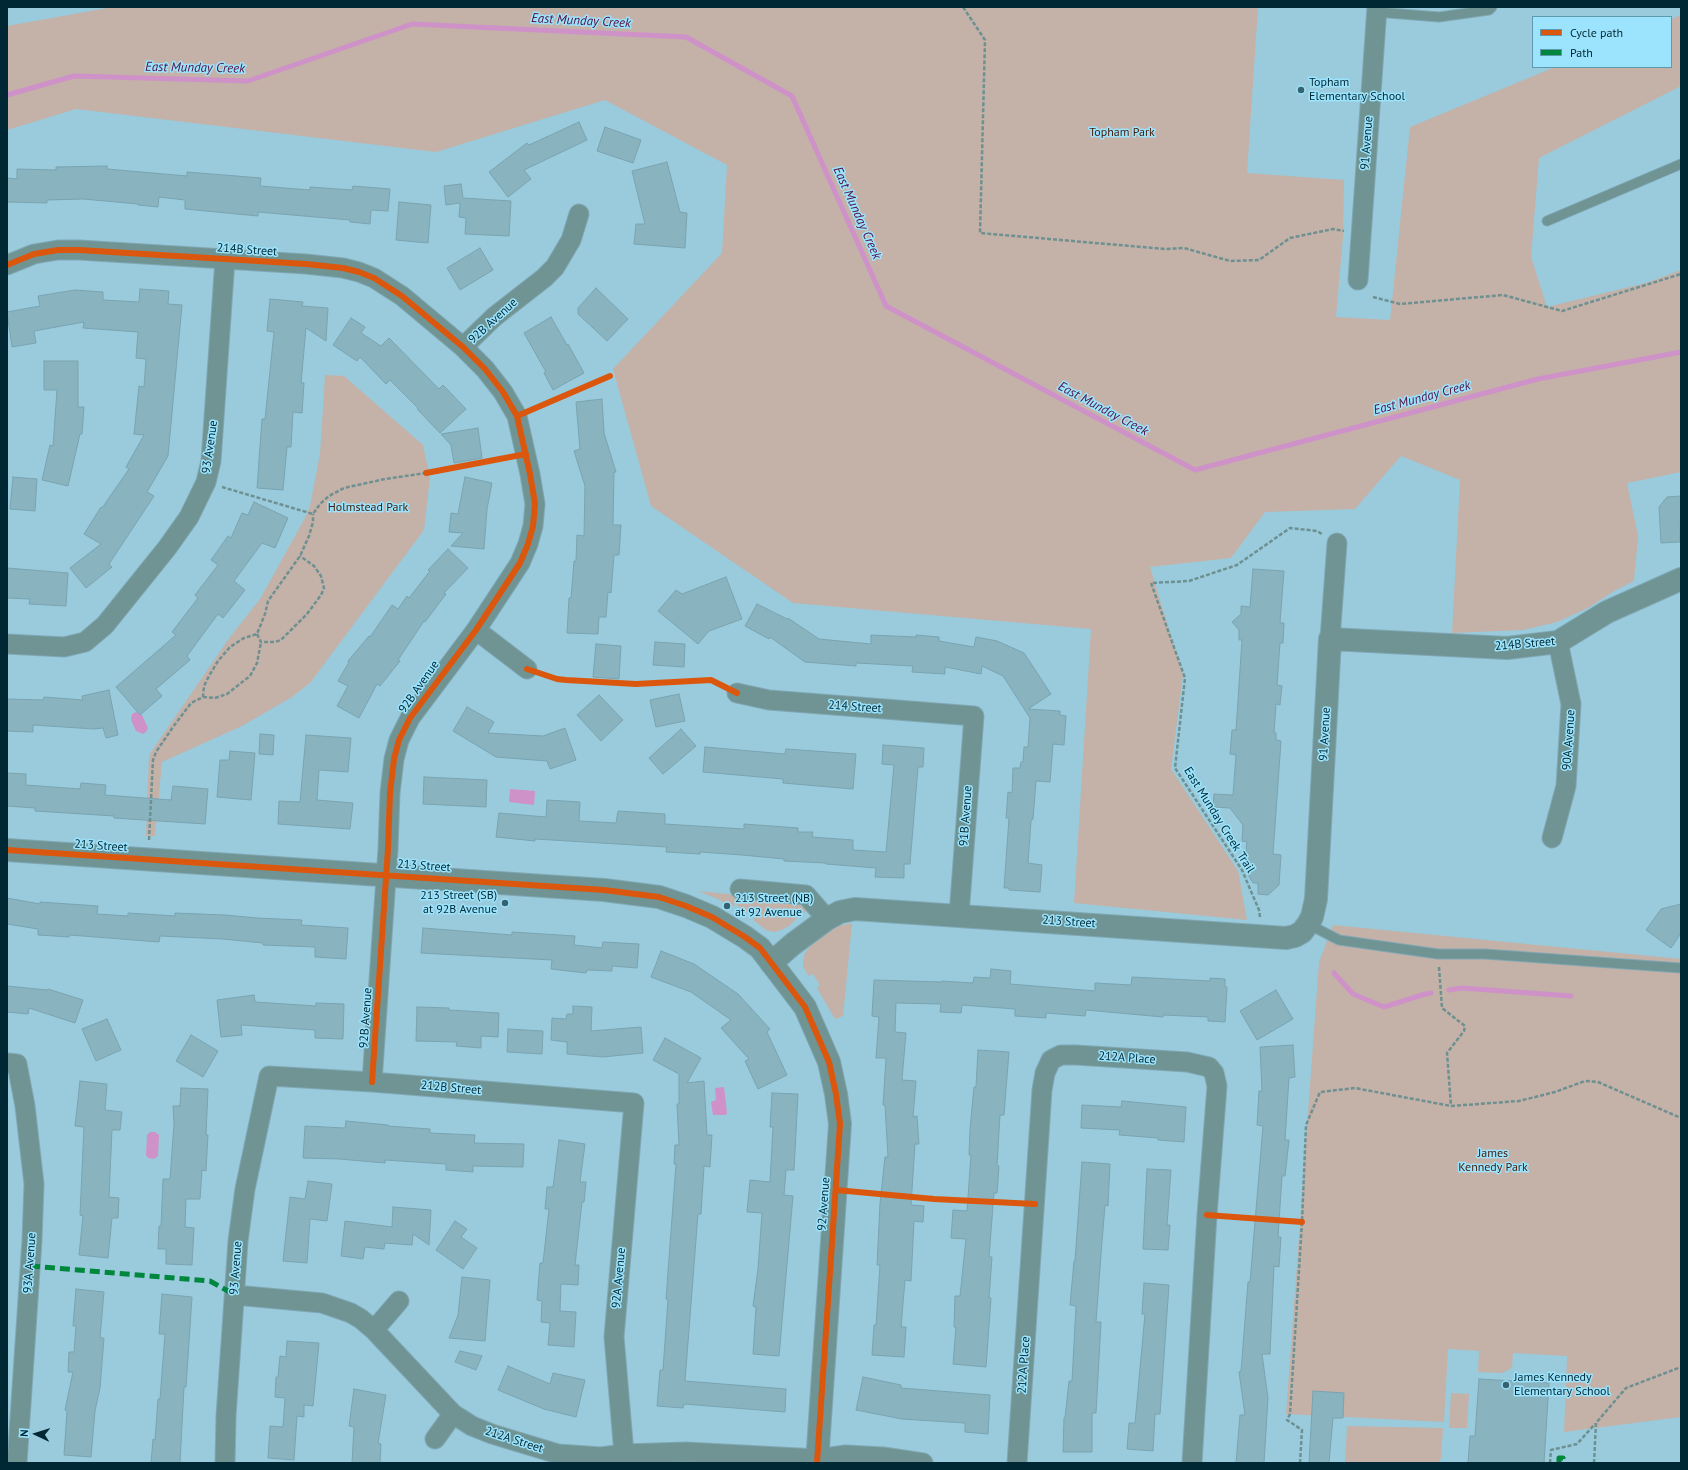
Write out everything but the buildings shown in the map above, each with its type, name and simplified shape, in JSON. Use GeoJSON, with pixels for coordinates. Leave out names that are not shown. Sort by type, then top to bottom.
{"type":"FeatureCollection","features":[{"type":"Feature","properties":{"kind":"street","name":"91 Avenue"},"geometry":{"type":"LineString","coordinates":[[1358,280],[1376,10]]}},
{"type":"Feature","properties":{"kind":"street","name":"92B Avenue"},"geometry":{"type":"LineString","coordinates":[[372,1082],[390,793],[394,759],[399,740],[410,718],[422,700],[476,630],[520,563],[528,544],[535,504],[517,416],[503,392],[485,368],[463,347],[494,317],[544,278],[555,267],[571,240],[579,214]]}},
{"type":"Feature","properties":{"kind":"street","name":"214B Street"},"geometry":{"type":"LineString","coordinates":[[7,265],[34,254],[58,250],[79,250],[327,266],[359,272],[374,278],[402,296],[463,347]]}},
{"type":"Feature","properties":{"kind":"street","name":"93 Avenue"},"geometry":{"type":"LineString","coordinates":[[7,644],[64,647],[85,642],[105,625],[175,538],[190,517],[206,482],[213,447],[226,259]]}},
{"type":"Feature","properties":{"kind":"street","name":"91 Avenue"},"geometry":{"type":"LineString","coordinates":[[1308,924],[1312,916],[1316,899],[1336,543]]}},
{"type":"Feature","properties":{"kind":"street","name":"214B Street"},"geometry":{"type":"LineString","coordinates":[[1330,639],[1507,648],[1558,642],[1607,612],[1681,579]]}},
{"type":"Feature","properties":{"kind":"street"},"geometry":{"type":"LineString","coordinates":[[476,630],[527,669]]}},
{"type":"Feature","properties":{"kind":"street","name":"90A Avenue"},"geometry":{"type":"LineString","coordinates":[[1552,838],[1566,786],[1571,704],[1558,642]]}},
{"type":"Feature","properties":{"kind":"street","name":"214 Street"},"geometry":{"type":"LineString","coordinates":[[737,694],[769,700],[974,716]]}},
{"type":"Feature","properties":{"kind":"street","name":"91B Avenue"},"geometry":{"type":"LineString","coordinates":[[958,915],[974,716]]}},
{"type":"Feature","properties":{"kind":"street","name":"213 Street"},"geometry":{"type":"LineString","coordinates":[[7,850],[148,861],[604,890],[659,897],[712,917],[760,948],[772,963],[793,944],[827,919],[840,912],[855,908],[1286,938],[1295,936],[1302,932],[1308,924]]}},
{"type":"Feature","properties":{"kind":"street"},"geometry":{"type":"LineString","coordinates":[[740,889],[806,895],[827,919]]}},
{"type":"Feature","properties":{"kind":"street","name":"92 Avenue"},"geometry":{"type":"LineString","coordinates":[[772,963],[805,1007],[818,1034],[829,1062],[836,1094],[840,1124],[817,1461]]}},
{"type":"Feature","properties":{"kind":"street","name":"212A Place"},"geometry":{"type":"LineString","coordinates":[[1017,1463],[1042,1090],[1045,1073],[1051,1060],[1061,1055],[1076,1055],[1187,1062],[1209,1067],[1214,1073],[1217,1086],[1207,1215],[1192,1463]]}},
{"type":"Feature","properties":{"kind":"street","name":"93A Avenue"},"geometry":{"type":"LineString","coordinates":[[12,1064],[25,1106],[34,1184],[32,1240],[16,1463]]}},
{"type":"Feature","properties":{"kind":"street","name":"93 Avenue"},"geometry":{"type":"LineString","coordinates":[[224,1463],[226,1416],[241,1217],[269,1076]]}},
{"type":"Feature","properties":{"kind":"street","name":"212B Street"},"geometry":{"type":"LineString","coordinates":[[269,1076],[372,1082],[634,1102]]}},
{"type":"Feature","properties":{"kind":"street","name":"92A Avenue"},"geometry":{"type":"LineString","coordinates":[[624,1454],[614,1337],[634,1102]]}},
{"type":"Feature","properties":{"kind":"street","name":"212A Street"},"geometry":{"type":"LineString","coordinates":[[235,1295],[322,1304],[351,1313],[361,1318],[374,1330],[453,1414],[472,1426],[492,1434],[558,1454],[586,1457],[686,1452],[817,1461]]}},
{"type":"Feature","properties":{"kind":"street"},"geometry":{"type":"LineString","coordinates":[[374,1330],[399,1301]]}},
{"type":"Feature","properties":{"kind":"street"},"geometry":{"type":"LineString","coordinates":[[435,1439],[453,1414]]}},
{"type":"Feature","properties":{"kind":"street"},"geometry":{"type":"LineString","coordinates":[[817,1461],[846,1454],[883,1457],[923,1463]]}},
{"type":"Feature","properties":{"kind":"lane"},"geometry":{"type":"LineString","coordinates":[[1376,10],[1439,17],[1489,10],[1492,7]]}},
{"type":"Feature","properties":{"kind":"lane"},"geometry":{"type":"LineString","coordinates":[[1547,221],[1681,164]]}},
{"type":"Feature","properties":{"kind":"lane"},"geometry":{"type":"LineString","coordinates":[[1308,924],[1339,940],[1438,954],[1485,954],[1681,968]]}},
{"type":"Feature","properties":{"kind":"path"},"geometry":{"type":"LineString","coordinates":[[963,7],[985,40],[980,233],[1165,250],[1184,248],[1230,261],[1259,260],[1290,238],[1333,229],[1361,234]]}},
{"type":"Feature","properties":{"kind":"path"},"geometry":{"type":"LineString","coordinates":[[1373,297],[1400,304],[1503,295],[1562,311],[1681,274]]}},
{"type":"Feature","properties":{"kind":"path"},"geometry":{"type":"LineString","coordinates":[[148,861],[153,760],[172,727],[191,703],[203,696],[215,698],[227,694],[250,676],[257,663],[261,642],[257,634],[265,614],[268,601],[300,556],[309,536],[314,514],[320,504],[329,496],[344,488],[385,479],[433,472]]}},
{"type":"Feature","properties":{"kind":"path"},"geometry":{"type":"LineString","coordinates":[[206,482],[314,514]]}},
{"type":"Feature","properties":{"kind":"path"},"geometry":{"type":"LineString","coordinates":[[261,642],[275,642],[281,640],[307,614],[321,595],[324,588],[320,576],[314,566],[300,556]]}},
{"type":"Feature","properties":{"kind":"path"},"geometry":{"type":"LineString","coordinates":[[203,696],[204,686],[209,676],[218,661],[230,647],[244,638],[257,634]]}},
{"type":"Feature","properties":{"kind":"path"},"geometry":{"type":"LineString","coordinates":[[1438,954],[1442,1008],[1465,1026],[1464,1031],[1447,1053],[1451,1106]]}},
{"type":"Feature","properties":{"kind":"path"},"geometry":{"type":"LineString","coordinates":[[1300,1463],[1302,1430],[1287,1420],[1290,1414],[1302,1222],[1306,1125],[1320,1092],[1355,1088],[1451,1106],[1519,1101],[1555,1092],[1585,1081],[1598,1082],[1681,1118]]}},
{"type":"Feature","properties":{"kind":"path"},"geometry":{"type":"LineString","coordinates":[[1293,1222],[1302,1222]]}},
{"type":"Feature","properties":{"kind":"path"},"geometry":{"type":"LineString","coordinates":[[1550,1463],[1551,1450],[1577,1444],[1626,1388],[1681,1367]]}},
{"type":"Feature","properties":{"kind":"path"},"geometry":{"type":"LineString","coordinates":[[1594,1463],[1596,1423]]}},
{"type":"Feature","properties":{"kind":"green space","name":"Topham Park"},"geometry":{"type":"Polygon","coordinates":[[[113,7],[1258,7],[1247,173],[1344,180],[1343,236],[1336,317],[1390,320],[1410,127],[1553,68],[1672,68],[1672,19],[1681,15],[1681,86],[1539,158],[1531,257],[1547,307],[1646,283],[1681,270],[1681,472],[1627,483],[1638,536],[1634,581],[1614,591],[1588,608],[1557,622],[1523,630],[1452,633],[1460,480],[1401,456],[1355,509],[1265,512],[1231,558],[1150,567],[1183,675],[1171,769],[1238,871],[1247,920],[1074,903],[1091,629],[793,603],[651,506],[613,369],[722,253],[727,165],[605,100],[436,152],[76,109],[7,130],[7,26],[113,7]]]}},
{"type":"Feature","properties":{"kind":"green space","name":"Holmstead Park"},"geometry":{"type":"Polygon","coordinates":[[[325,375],[344,376],[423,445],[430,478],[424,530],[310,683],[292,697],[242,726],[162,762],[155,836],[146,836],[149,755],[230,637],[260,599],[305,518],[310,506],[320,454],[325,375]]]}},
{"type":"Feature","properties":{"kind":"green space"},"geometry":{"type":"Polygon","coordinates":[[[698,891],[795,901],[802,905],[807,911],[789,926],[773,932],[766,930],[753,920],[755,917],[735,904],[732,907],[718,899],[698,891]]]}},
{"type":"Feature","properties":{"kind":"green space"},"geometry":{"type":"Polygon","coordinates":[[[852,923],[843,1016],[835,1019],[817,988],[820,985],[813,974],[809,976],[803,967],[803,960],[805,953],[810,947],[807,944],[816,935],[838,926],[852,923]]]}},
{"type":"Feature","properties":{"kind":"green space","name":"James Kennedy Park"},"geometry":{"type":"Polygon","coordinates":[[[1333,925],[1681,959],[1681,1417],[1564,1432],[1567,1356],[1513,1353],[1512,1368],[1502,1373],[1478,1372],[1479,1351],[1448,1349],[1444,1422],[1286,1414],[1319,962],[1333,925]]]}},
{"type":"Feature","properties":{"kind":"green space"},"geometry":{"type":"Polygon","coordinates":[[[1451,1393],[1469,1394],[1467,1428],[1449,1428],[1451,1393]]]}},
{"type":"Feature","properties":{"kind":"green space"},"geometry":{"type":"Polygon","coordinates":[[[1347,1426],[1443,1428],[1441,1458],[1438,1463],[1345,1463],[1347,1426]]]}},
{"type":"Feature","properties":{"kind":"shaded area"},"geometry":{"type":"Polygon","coordinates":[[[136,712],[142,715],[148,728],[143,734],[136,731],[131,720],[132,714],[136,712]]]}},
{"type":"Feature","properties":{"kind":"shaded area"},"geometry":{"type":"Polygon","coordinates":[[[510,789],[535,791],[534,805],[509,802],[510,789]]]}},
{"type":"Feature","properties":{"kind":"shaded area"},"geometry":{"type":"Polygon","coordinates":[[[724,1087],[727,1113],[726,1115],[713,1115],[711,1102],[716,1100],[715,1088],[724,1087]]]}},
{"type":"Feature","properties":{"kind":"shaded area"},"geometry":{"type":"Polygon","coordinates":[[[150,1132],[155,1132],[159,1135],[158,1156],[154,1159],[148,1158],[146,1155],[147,1135],[150,1132]]]}},
{"type":"Feature","properties":{"kind":"waterway","name":"East Munday Creek"},"geometry":{"type":"LineString","coordinates":[[7,95],[74,76],[248,81],[412,24],[686,37],[792,96],[886,306],[1195,470],[1538,379],[1681,352]]}},
{"type":"Feature","properties":{"kind":"waterway"},"geometry":{"type":"LineString","coordinates":[[1334,973],[1353,994],[1384,1007],[1431,993]]}},
{"type":"Feature","properties":{"kind":"waterway"},"geometry":{"type":"LineString","coordinates":[[1449,990],[1462,988],[1571,996]]}},
{"type":"Feature","properties":{"kind":"marked path"},"geometry":{"type":"LineString","coordinates":[[30,1266],[210,1281],[235,1295]]}},
{"type":"Feature","properties":{"kind":"marked path"},"geometry":{"type":"LineString","coordinates":[[1559,1463],[1559,1458],[1563,1458],[1563,1463]]}},
{"type":"Feature","properties":{"kind":"cycle path"},"geometry":{"type":"LineString","coordinates":[[7,265],[34,254],[58,250],[79,250],[306,264],[343,268],[359,272],[374,278],[402,296],[463,347],[485,369],[503,392],[517,416],[535,504],[533,526],[528,544],[520,563],[476,630],[410,718],[399,740],[394,759],[390,793],[388,849],[372,1082]]}},
{"type":"Feature","properties":{"kind":"cycle path"},"geometry":{"type":"LineString","coordinates":[[517,416],[610,376]]}},
{"type":"Feature","properties":{"kind":"cycle path"},"geometry":{"type":"LineString","coordinates":[[426,473],[526,454]]}},
{"type":"Feature","properties":{"kind":"cycle path"},"geometry":{"type":"LineString","coordinates":[[527,669],[557,679],[566,680],[636,684],[711,680],[737,693]]}},
{"type":"Feature","properties":{"kind":"cycle path"},"geometry":{"type":"LineString","coordinates":[[7,850],[604,890],[659,897],[712,917],[760,948],[805,1007],[829,1062],[836,1094],[840,1124],[817,1463]]}},
{"type":"Feature","properties":{"kind":"cycle path"},"geometry":{"type":"LineString","coordinates":[[836,1190],[934,1199],[1035,1204]]}},
{"type":"Feature","properties":{"kind":"cycle path"},"geometry":{"type":"LineString","coordinates":[[1207,1215],[1302,1222]]}},
{"type":"Feature","properties":{"kind":"place","name":"Topham Elementary School"},"geometry":{"type":"Point","coordinates":[1301,90]}},
{"type":"Feature","properties":{"kind":"place","name":"213 Street (SB) at 92B Avenue"},"geometry":{"type":"Point","coordinates":[505,903]}},
{"type":"Feature","properties":{"kind":"place","name":"213 Street (NB) at 92 Avenue"},"geometry":{"type":"Point","coordinates":[727,906]}},
{"type":"Feature","properties":{"kind":"place","name":"James Kennedy Elementary School"},"geometry":{"type":"Point","coordinates":[1506,1385]}}]}
